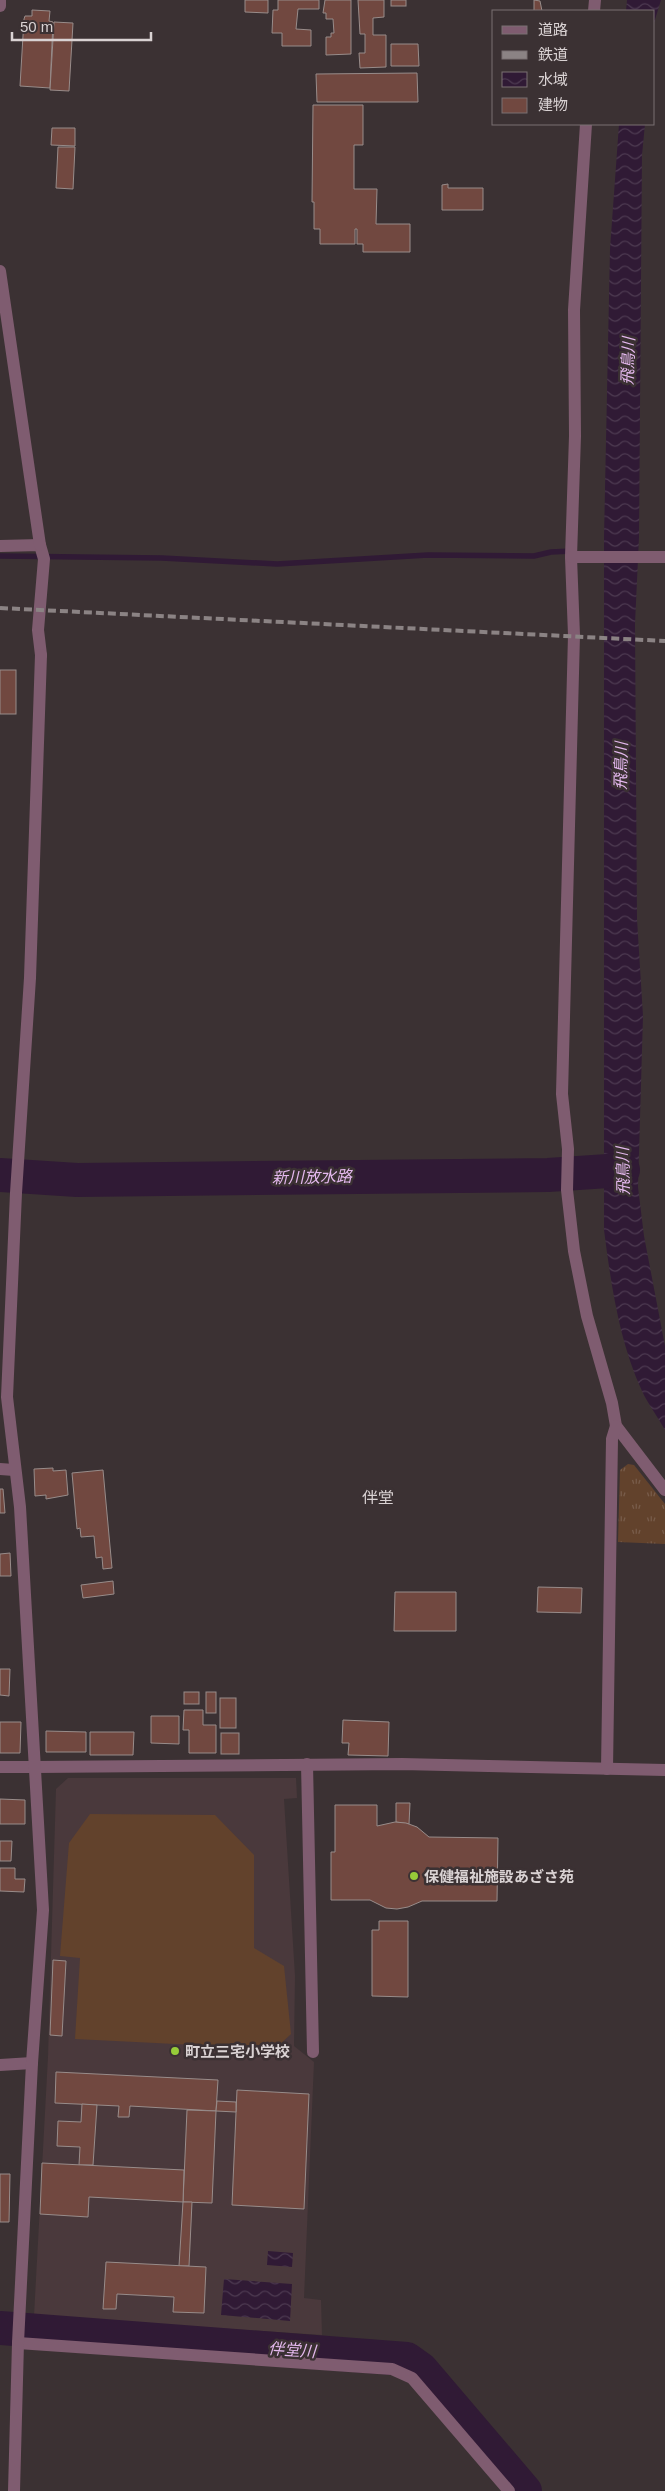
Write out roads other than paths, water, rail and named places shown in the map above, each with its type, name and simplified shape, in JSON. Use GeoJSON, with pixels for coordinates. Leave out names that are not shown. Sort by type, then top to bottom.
{"type":"FeatureCollection","features":[{"type":"Feature","properties":{"kind":"street"},"geometry":{"type":"LineString","coordinates":[[0,0],[0,6]]}},
{"type":"Feature","properties":{"kind":"street"},"geometry":{"type":"LineString","coordinates":[[586,125],[574,310],[574,636],[562,1094],[568,1149],[567,1190],[574,1251],[587,1316],[612,1403],[616,1426],[612,1439],[608,1548],[607,1769]]}},
{"type":"Feature","properties":{"kind":"street"},"geometry":{"type":"LineString","coordinates":[[0,271],[40,545],[44,559],[38,630],[41,655],[30,978],[16,1193],[7,1396],[14,1470],[20,1507],[43,1910],[32,2063],[19,2332],[14,2491]]}},
{"type":"Feature","properties":{"kind":"street"},"geometry":{"type":"LineString","coordinates":[[0,546],[40,545]]}},
{"type":"Feature","properties":{"kind":"street"},"geometry":{"type":"LineString","coordinates":[[575,557],[665,556]]}},
{"type":"Feature","properties":{"kind":"street"},"geometry":{"type":"LineString","coordinates":[[616,1426],[665,1490]]}},
{"type":"Feature","properties":{"kind":"street"},"geometry":{"type":"LineString","coordinates":[[0,1469],[14,1470]]}},
{"type":"Feature","properties":{"kind":"street"},"geometry":{"type":"LineString","coordinates":[[307,1764],[313,2052]]}},
{"type":"Feature","properties":{"kind":"street"},"geometry":{"type":"LineString","coordinates":[[0,1767],[307,1764],[490,1765],[665,1770]]}},
{"type":"Feature","properties":{"kind":"street"},"geometry":{"type":"LineString","coordinates":[[0,2065],[32,2063]]}},
{"type":"Feature","properties":{"kind":"street"},"geometry":{"type":"LineString","coordinates":[[19,2332],[392,2369],[412,2378],[509,2491]]}},
{"type":"Feature","properties":{"kind":"water"},"geometry":{"type":"Polygon","coordinates":[[[627,0],[661,0],[655,20],[655,10],[626,10],[627,0]]]}},
{"type":"Feature","properties":{"kind":"water","name":"飛鳥川"},"geometry":{"type":"Polygon","coordinates":[[[619,125],[645,125],[642,155],[639,537],[635,624],[637,919],[643,1016],[638,1187],[644,1236],[665,1346],[665,1430],[642,1391],[627,1352],[613,1291],[604,1230],[604,537],[610,249],[619,125]]]}},
{"type":"Feature","properties":{"kind":"water"},"geometry":{"type":"Polygon","coordinates":[[[268,2251],[293,2253],[292,2267],[267,2265],[268,2251]]]}},
{"type":"Feature","properties":{"kind":"water"},"geometry":{"type":"Polygon","coordinates":[[[224,2279],[292,2284],[290,2321],[221,2315],[224,2279]]]}},
{"type":"Feature","properties":{"kind":"waterway"},"geometry":{"type":"LineString","coordinates":[[0,556],[162,558],[277,564],[428,555],[534,556],[551,552],[572,551]]}},
{"type":"Feature","properties":{"kind":"waterway","name":"新川放水路"},"geometry":{"type":"LineString","coordinates":[[0,1175],[77,1180],[548,1175],[623,1170]]}},
{"type":"Feature","properties":{"kind":"waterway","name":"伴堂川"},"geometry":{"type":"LineString","coordinates":[[0,2328],[407,2359],[421,2369],[525,2491]]}},
{"type":"Feature","properties":{"kind":"railway"},"geometry":{"type":"LineString","coordinates":[[0,608],[665,641]]}},
{"type":"Feature","properties":{"kind":"place","name":"保健福祉施設あざさ苑"},"geometry":{"type":"Point","coordinates":[414,1876]}},
{"type":"Feature","properties":{"kind":"place","name":"町立三宅小学校"},"geometry":{"type":"Point","coordinates":[175,2051]}},
{"type":"Feature","properties":{"kind":"district","name":"伴堂"},"geometry":{"type":"Point","coordinates":[378,1497]}}]}
